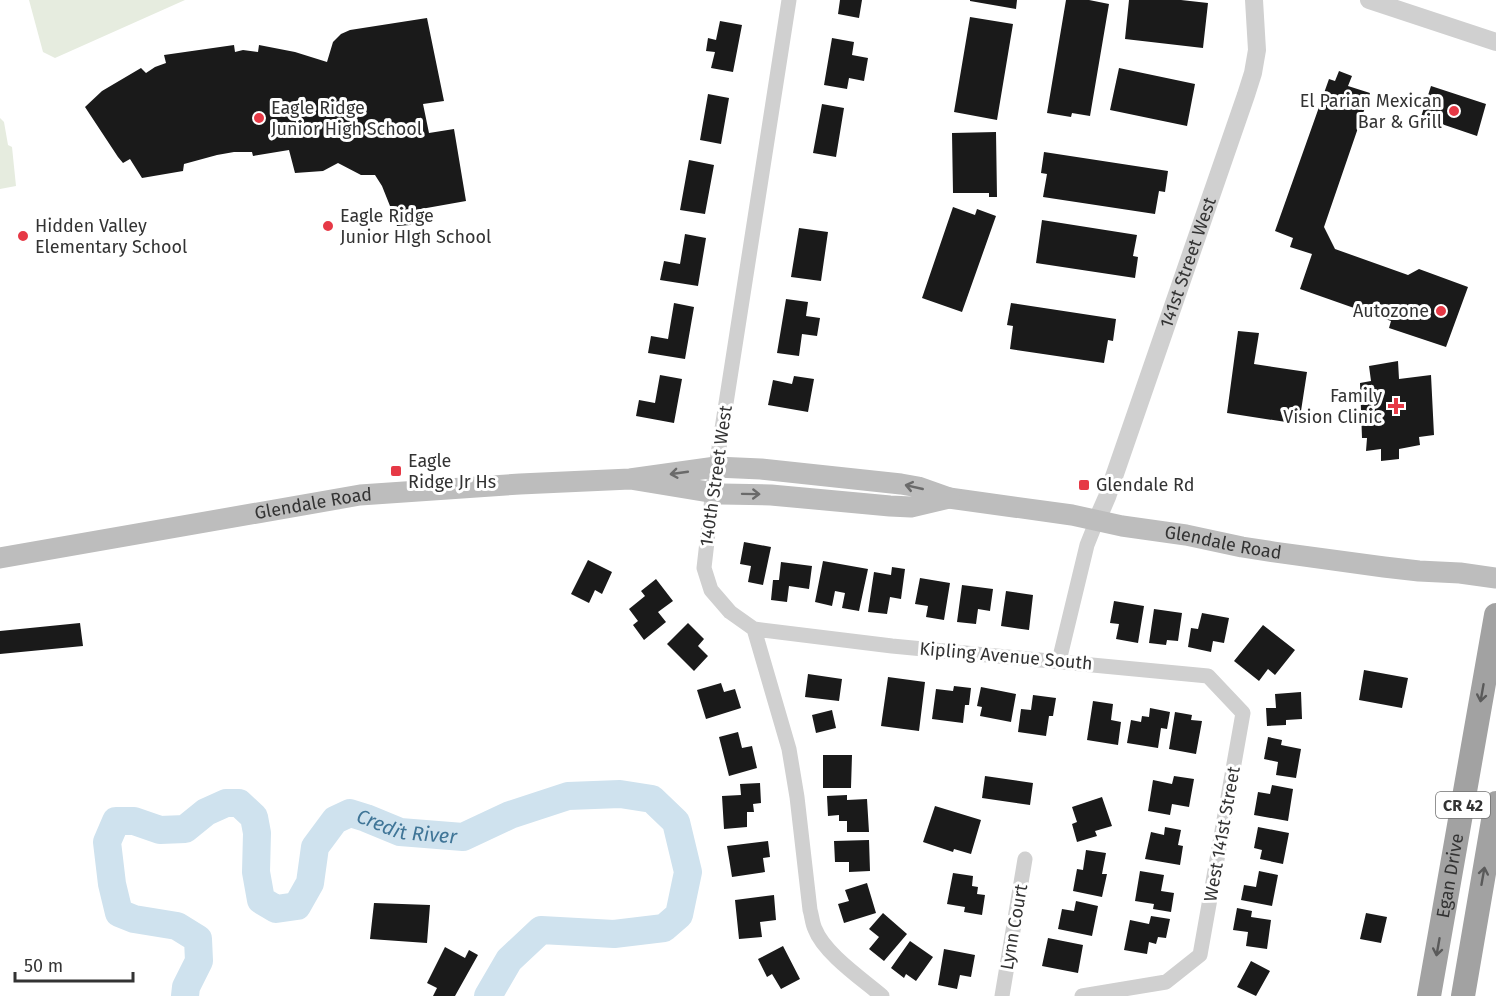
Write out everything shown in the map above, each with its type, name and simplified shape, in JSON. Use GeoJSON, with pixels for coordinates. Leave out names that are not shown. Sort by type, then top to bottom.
{"type":"FeatureCollection","features":[{"type":"Feature","properties":{"kind":"highway","name":"Egan Drive"},"geometry":{"type":"LineString","coordinates":[[1429,996],[1496,615]]}},
{"type":"Feature","properties":{"kind":"highway","name":"Egan Drive"},"geometry":{"type":"LineString","coordinates":[[1463,996],[1496,803]]}},
{"type":"Feature","properties":{"kind":"main road","name":"Glendale Road"},"geometry":{"type":"LineString","coordinates":[[0,558],[360,495],[630,479],[716,467],[901,484],[950,498],[1097,520],[1263,550],[1384,567],[1496,578]]}},
{"type":"Feature","properties":{"kind":"main road","name":"Glendale Road"},"geometry":{"type":"LineString","coordinates":[[630,479],[721,494],[771,495],[911,507],[950,498]]}},
{"type":"Feature","properties":{"kind":"street","name":"140th Street West"},"geometry":{"type":"LineString","coordinates":[[754,629],[730,612],[711,590],[704,568],[712,493],[789,0]]}},
{"type":"Feature","properties":{"kind":"street","name":"141st Street West"},"geometry":{"type":"LineString","coordinates":[[1097,520],[1111,487],[1253,73],[1257,50],[1254,0]]}},
{"type":"Feature","properties":{"kind":"street"},"geometry":{"type":"LineString","coordinates":[[1375,1],[1496,42]]}},
{"type":"Feature","properties":{"kind":"street"},"geometry":{"type":"LineString","coordinates":[[1059,661],[1087,545],[1097,520]]}},
{"type":"Feature","properties":{"kind":"street"},"geometry":{"type":"LineString","coordinates":[[754,629],[789,749],[814,928],[833,954],[882,996]]}},
{"type":"Feature","properties":{"kind":"street","name":"Kipling Avenue South"},"geometry":{"type":"LineString","coordinates":[[754,629],[892,646],[1208,676],[1243,713]]}},
{"type":"Feature","properties":{"kind":"street","name":"West 141st Street"},"geometry":{"type":"LineString","coordinates":[[1082,996],[1167,982],[1200,956],[1243,713]]}},
{"type":"Feature","properties":{"kind":"street","name":"Lynn Court"},"geometry":{"type":"LineString","coordinates":[[1002,996],[1025,859]]}},
{"type":"Feature","properties":{"kind":"shaded area"},"geometry":{"type":"Polygon","coordinates":[[[29,0],[185,0],[55,58],[43,52],[29,0]]]}},
{"type":"Feature","properties":{"kind":"shaded area"},"geometry":{"type":"Polygon","coordinates":[[[0,118],[4,122],[8,145],[12,147],[16,186],[0,189],[0,118]]]}},
{"type":"Feature","properties":{"kind":"building"},"geometry":{"type":"Polygon","coordinates":[[[840,0],[862,0],[859,18],[838,14],[840,0]]]}},
{"type":"Feature","properties":{"kind":"building"},"geometry":{"type":"Polygon","coordinates":[[[970,0],[1017,0],[1016,9],[970,0]]]}},
{"type":"Feature","properties":{"kind":"building"},"geometry":{"type":"Polygon","coordinates":[[[1066,0],[1089,0],[1109,4],[1090,116],[1072,113],[1071,117],[1047,113],[1066,0]]]}},
{"type":"Feature","properties":{"kind":"building"},"geometry":{"type":"Polygon","coordinates":[[[1129,0],[1181,0],[1208,3],[1203,48],[1125,39],[1129,0]]]}},
{"type":"Feature","properties":{"kind":"building"},"geometry":{"type":"Polygon","coordinates":[[[970,17],[1013,24],[997,120],[954,112],[970,17]]]}},
{"type":"Feature","properties":{"kind":"building","name":"Eagle Ridge Junior High School"},"geometry":{"type":"Polygon","coordinates":[[[427,18],[444,101],[423,104],[429,133],[454,129],[466,201],[421,209],[423,224],[397,226],[382,186],[375,175],[361,175],[338,163],[323,171],[295,173],[289,150],[253,156],[252,152],[217,155],[184,164],[183,171],[142,178],[130,159],[123,163],[118,157],[85,107],[102,91],[141,68],[146,73],[166,63],[164,55],[234,45],[235,52],[243,50],[258,52],[259,45],[295,52],[327,62],[333,42],[341,34],[350,30],[427,18]]]}},
{"type":"Feature","properties":{"kind":"building"},"geometry":{"type":"Polygon","coordinates":[[[720,21],[742,25],[733,72],[711,68],[715,52],[706,51],[708,38],[716,40],[720,21]]]}},
{"type":"Feature","properties":{"kind":"building"},"geometry":{"type":"Polygon","coordinates":[[[832,38],[854,42],[852,55],[868,58],[864,81],[849,78],[847,89],[824,85],[832,38]]]}},
{"type":"Feature","properties":{"kind":"building"},"geometry":{"type":"Polygon","coordinates":[[[1119,68],[1195,84],[1187,126],[1110,110],[1119,68]]]}},
{"type":"Feature","properties":{"kind":"building"},"geometry":{"type":"Polygon","coordinates":[[[1339,71],[1352,76],[1348,86],[1370,93],[1324,227],[1335,249],[1408,275],[1419,269],[1468,287],[1446,347],[1389,328],[1391,321],[1300,289],[1312,254],[1290,247],[1293,238],[1275,231],[1329,79],[1335,81],[1339,71]]]}},
{"type":"Feature","properties":{"kind":"building","name":"El Parian Mexican Bar & Grill"},"geometry":{"type":"Polygon","coordinates":[[[1431,86],[1486,104],[1477,136],[1421,117],[1431,86]]]}},
{"type":"Feature","properties":{"kind":"building"},"geometry":{"type":"Polygon","coordinates":[[[708,94],[729,98],[721,144],[700,140],[708,94]]]}},
{"type":"Feature","properties":{"kind":"building"},"geometry":{"type":"Polygon","coordinates":[[[822,104],[844,108],[836,157],[813,153],[822,104]]]}},
{"type":"Feature","properties":{"kind":"building"},"geometry":{"type":"Polygon","coordinates":[[[996,132],[997,197],[989,197],[989,193],[953,193],[952,133],[996,132]]]}},
{"type":"Feature","properties":{"kind":"building"},"geometry":{"type":"Polygon","coordinates":[[[1044,152],[1168,171],[1165,192],[1159,191],[1155,214],[1043,197],[1047,174],[1041,173],[1044,152]]]}},
{"type":"Feature","properties":{"kind":"building"},"geometry":{"type":"Polygon","coordinates":[[[689,160],[714,165],[705,214],[680,210],[689,160]]]}},
{"type":"Feature","properties":{"kind":"building"},"geometry":{"type":"Polygon","coordinates":[[[953,207],[975,215],[977,209],[996,216],[962,312],[922,298],[953,207]]]}},
{"type":"Feature","properties":{"kind":"building"},"geometry":{"type":"Polygon","coordinates":[[[1042,220],[1137,235],[1133,256],[1138,257],[1135,278],[1036,263],[1042,220]]]}},
{"type":"Feature","properties":{"kind":"building"},"geometry":{"type":"Polygon","coordinates":[[[799,228],[828,232],[821,281],[791,277],[799,228]]]}},
{"type":"Feature","properties":{"kind":"building"},"geometry":{"type":"Polygon","coordinates":[[[685,234],[706,238],[698,286],[660,280],[664,261],[680,264],[685,234]]]}},
{"type":"Feature","properties":{"kind":"building"},"geometry":{"type":"Polygon","coordinates":[[[786,299],[808,302],[806,316],[820,318],[817,336],[802,334],[799,356],[777,353],[786,299]]]}},
{"type":"Feature","properties":{"kind":"building"},"geometry":{"type":"Polygon","coordinates":[[[674,303],[694,307],[685,359],[648,353],[651,336],[668,339],[674,303]]]}},
{"type":"Feature","properties":{"kind":"building"},"geometry":{"type":"Polygon","coordinates":[[[1011,303],[1116,319],[1113,341],[1108,340],[1104,363],[1010,349],[1013,326],[1007,325],[1011,303]]]}},
{"type":"Feature","properties":{"kind":"building"},"geometry":{"type":"Polygon","coordinates":[[[1238,331],[1259,333],[1254,364],[1307,372],[1299,424],[1227,413],[1238,331]]]}},
{"type":"Feature","properties":{"kind":"building"},"geometry":{"type":"Polygon","coordinates":[[[1398,361],[1399,379],[1431,375],[1434,435],[1419,437],[1420,445],[1399,449],[1399,459],[1381,461],[1381,449],[1366,451],[1367,438],[1362,438],[1360,383],[1371,381],[1369,366],[1398,361]]]}},
{"type":"Feature","properties":{"kind":"building"},"geometry":{"type":"Polygon","coordinates":[[[660,375],[682,379],[674,423],[636,416],[639,400],[655,403],[660,375]]]}},
{"type":"Feature","properties":{"kind":"building"},"geometry":{"type":"Polygon","coordinates":[[[794,376],[814,379],[808,412],[768,405],[773,380],[792,384],[794,376]]]}},
{"type":"Feature","properties":{"kind":"building"},"geometry":{"type":"Polygon","coordinates":[[[744,542],[771,547],[763,585],[748,582],[751,566],[740,564],[744,542]]]}},
{"type":"Feature","properties":{"kind":"building"},"geometry":{"type":"Polygon","coordinates":[[[588,560],[612,572],[602,594],[595,590],[589,603],[571,594],[588,560]]]}},
{"type":"Feature","properties":{"kind":"building"},"geometry":{"type":"Polygon","coordinates":[[[823,561],[868,569],[859,611],[842,608],[845,593],[835,591],[832,606],[815,602],[823,561]]]}},
{"type":"Feature","properties":{"kind":"building"},"geometry":{"type":"Polygon","coordinates":[[[781,562],[812,566],[809,589],[789,586],[787,602],[771,600],[773,580],[779,580],[781,562]]]}},
{"type":"Feature","properties":{"kind":"building"},"geometry":{"type":"Polygon","coordinates":[[[892,567],[905,569],[901,599],[890,597],[887,614],[868,612],[874,572],[891,575],[892,567]]]}},
{"type":"Feature","properties":{"kind":"building"},"geometry":{"type":"Polygon","coordinates":[[[920,578],[950,583],[944,620],[926,617],[928,606],[915,604],[920,578]]]}},
{"type":"Feature","properties":{"kind":"building"},"geometry":{"type":"Polygon","coordinates":[[[656,579],[673,601],[658,612],[666,622],[644,640],[633,625],[638,621],[629,609],[645,596],[641,591],[656,579]]]}},
{"type":"Feature","properties":{"kind":"building"},"geometry":{"type":"Polygon","coordinates":[[[962,585],[993,589],[990,611],[978,609],[976,624],[957,622],[962,585]]]}},
{"type":"Feature","properties":{"kind":"building"},"geometry":{"type":"Polygon","coordinates":[[[1006,591],[1033,595],[1029,630],[1001,626],[1006,591]]]}},
{"type":"Feature","properties":{"kind":"building"},"geometry":{"type":"Polygon","coordinates":[[[1114,601],[1144,606],[1138,643],[1116,639],[1119,624],[1110,623],[1114,601]]]}},
{"type":"Feature","properties":{"kind":"building"},"geometry":{"type":"Polygon","coordinates":[[[1154,609],[1182,613],[1178,641],[1167,640],[1166,645],[1149,643],[1154,609]]]}},
{"type":"Feature","properties":{"kind":"building"},"geometry":{"type":"Polygon","coordinates":[[[1202,613],[1229,618],[1224,643],[1213,641],[1211,652],[1188,647],[1191,628],[1198,629],[1202,613]]]}},
{"type":"Feature","properties":{"kind":"building"},"geometry":{"type":"Polygon","coordinates":[[[80,623],[83,646],[0,654],[0,631],[80,623]]]}},
{"type":"Feature","properties":{"kind":"building"},"geometry":{"type":"Polygon","coordinates":[[[688,623],[704,639],[698,646],[708,656],[694,671],[667,644],[688,623]]]}},
{"type":"Feature","properties":{"kind":"building"},"geometry":{"type":"Polygon","coordinates":[[[1263,625],[1295,650],[1275,675],[1268,669],[1259,681],[1234,661],[1263,625]]]}},
{"type":"Feature","properties":{"kind":"building"},"geometry":{"type":"Polygon","coordinates":[[[1364,670],[1408,678],[1402,708],[1359,700],[1364,670]]]}},
{"type":"Feature","properties":{"kind":"building"},"geometry":{"type":"Polygon","coordinates":[[[808,674],[842,679],[839,701],[805,697],[808,674]]]}},
{"type":"Feature","properties":{"kind":"building"},"geometry":{"type":"Polygon","coordinates":[[[888,677],[925,682],[919,731],[881,726],[888,677]]]}},
{"type":"Feature","properties":{"kind":"building"},"geometry":{"type":"Polygon","coordinates":[[[721,683],[724,692],[735,689],[741,708],[706,719],[697,690],[721,683]]]}},
{"type":"Feature","properties":{"kind":"building"},"geometry":{"type":"Polygon","coordinates":[[[954,686],[971,688],[969,705],[965,705],[963,723],[932,719],[936,689],[953,691],[954,686]]]}},
{"type":"Feature","properties":{"kind":"building"},"geometry":{"type":"Polygon","coordinates":[[[981,687],[1016,694],[1011,722],[980,716],[982,707],[977,706],[981,687]]]}},
{"type":"Feature","properties":{"kind":"building"},"geometry":{"type":"Polygon","coordinates":[[[1301,692],[1302,719],[1286,720],[1286,725],[1267,726],[1266,708],[1276,708],[1275,694],[1301,692]]]}},
{"type":"Feature","properties":{"kind":"building"},"geometry":{"type":"Polygon","coordinates":[[[1033,695],[1056,698],[1053,716],[1049,716],[1046,736],[1018,732],[1021,709],[1031,710],[1033,695]]]}},
{"type":"Feature","properties":{"kind":"building"},"geometry":{"type":"Polygon","coordinates":[[[1093,701],[1113,704],[1111,720],[1121,722],[1118,745],[1087,740],[1093,701]]]}},
{"type":"Feature","properties":{"kind":"building"},"geometry":{"type":"Polygon","coordinates":[[[1150,708],[1170,712],[1167,729],[1161,728],[1158,748],[1127,743],[1131,720],[1141,722],[1142,716],[1149,717],[1150,708]]]}},
{"type":"Feature","properties":{"kind":"building"},"geometry":{"type":"Polygon","coordinates":[[[832,710],[836,728],[816,733],[812,715],[832,710]]]}},
{"type":"Feature","properties":{"kind":"building"},"geometry":{"type":"Polygon","coordinates":[[[1175,712],[1192,715],[1191,720],[1202,721],[1196,754],[1169,749],[1175,712]]]}},
{"type":"Feature","properties":{"kind":"building"},"geometry":{"type":"Polygon","coordinates":[[[738,732],[742,748],[752,746],[757,768],[729,776],[719,737],[738,732]]]}},
{"type":"Feature","properties":{"kind":"building"},"geometry":{"type":"Polygon","coordinates":[[[1268,737],[1282,740],[1281,745],[1301,749],[1296,778],[1276,775],[1278,762],[1264,759],[1268,737]]]}},
{"type":"Feature","properties":{"kind":"building"},"geometry":{"type":"Polygon","coordinates":[[[823,755],[852,755],[851,788],[823,788],[823,755]]]}},
{"type":"Feature","properties":{"kind":"building"},"geometry":{"type":"Polygon","coordinates":[[[985,776],[1033,783],[1030,805],[982,798],[985,776]]]}},
{"type":"Feature","properties":{"kind":"building"},"geometry":{"type":"Polygon","coordinates":[[[1174,776],[1194,779],[1189,807],[1172,804],[1170,815],[1148,811],[1153,780],[1172,784],[1174,776]]]}},
{"type":"Feature","properties":{"kind":"building"},"geometry":{"type":"Polygon","coordinates":[[[760,783],[761,803],[753,804],[754,812],[747,812],[747,827],[724,829],[722,796],[741,795],[740,784],[760,783]]]}},
{"type":"Feature","properties":{"kind":"building"},"geometry":{"type":"Polygon","coordinates":[[[1272,785],[1293,789],[1288,821],[1254,815],[1258,792],[1270,794],[1272,785]]]}},
{"type":"Feature","properties":{"kind":"building"},"geometry":{"type":"Polygon","coordinates":[[[847,795],[847,800],[867,799],[869,832],[847,832],[847,821],[839,821],[839,815],[828,816],[827,796],[847,795]]]}},
{"type":"Feature","properties":{"kind":"building"},"geometry":{"type":"Polygon","coordinates":[[[1102,797],[1112,826],[1095,831],[1097,836],[1077,842],[1072,824],[1077,822],[1072,807],[1102,797]]]}},
{"type":"Feature","properties":{"kind":"building"},"geometry":{"type":"Polygon","coordinates":[[[935,806],[981,820],[971,854],[954,849],[953,852],[923,842],[935,806]]]}},
{"type":"Feature","properties":{"kind":"building"},"geometry":{"type":"Polygon","coordinates":[[[1165,827],[1181,830],[1178,845],[1183,846],[1180,865],[1145,859],[1151,832],[1164,835],[1165,827]]]}},
{"type":"Feature","properties":{"kind":"building"},"geometry":{"type":"Polygon","coordinates":[[[1258,827],[1289,833],[1283,864],[1260,859],[1262,850],[1254,848],[1258,827]]]}},
{"type":"Feature","properties":{"kind":"building"},"geometry":{"type":"Polygon","coordinates":[[[869,840],[870,871],[849,872],[849,862],[835,862],[834,841],[869,840]]]}},
{"type":"Feature","properties":{"kind":"building"},"geometry":{"type":"Polygon","coordinates":[[[768,841],[770,857],[763,858],[765,872],[732,877],[727,846],[768,841]]]}},
{"type":"Feature","properties":{"kind":"building"},"geometry":{"type":"Polygon","coordinates":[[[1086,850],[1106,853],[1102,874],[1107,874],[1102,897],[1073,891],[1077,869],[1083,870],[1086,850]]]}},
{"type":"Feature","properties":{"kind":"building"},"geometry":{"type":"Polygon","coordinates":[[[1140,871],[1164,875],[1161,891],[1174,893],[1171,912],[1153,909],[1154,904],[1135,901],[1140,871]]]}},
{"type":"Feature","properties":{"kind":"building"},"geometry":{"type":"Polygon","coordinates":[[[1259,871],[1278,875],[1272,906],[1241,900],[1244,885],[1256,887],[1259,871]]]}},
{"type":"Feature","properties":{"kind":"building"},"geometry":{"type":"Polygon","coordinates":[[[953,873],[973,876],[972,886],[978,887],[977,894],[985,895],[982,915],[964,912],[965,907],[947,904],[953,873]]]}},
{"type":"Feature","properties":{"kind":"building"},"geometry":{"type":"Polygon","coordinates":[[[867,883],[876,913],[844,923],[838,904],[849,901],[845,890],[867,883]]]}},
{"type":"Feature","properties":{"kind":"building"},"geometry":{"type":"Polygon","coordinates":[[[774,895],[776,920],[760,922],[762,937],[739,939],[735,900],[774,895]]]}},
{"type":"Feature","properties":{"kind":"building"},"geometry":{"type":"Polygon","coordinates":[[[1076,901],[1098,906],[1092,936],[1058,929],[1062,909],[1074,911],[1076,901]]]}},
{"type":"Feature","properties":{"kind":"building"},"geometry":{"type":"Polygon","coordinates":[[[374,903],[430,905],[427,943],[370,939],[374,903]]]}},
{"type":"Feature","properties":{"kind":"building"},"geometry":{"type":"Polygon","coordinates":[[[1237,908],[1252,911],[1251,917],[1271,920],[1267,949],[1246,946],[1248,932],[1233,930],[1237,908]]]}},
{"type":"Feature","properties":{"kind":"building"},"geometry":{"type":"Polygon","coordinates":[[[883,913],[907,934],[884,961],[869,949],[879,937],[869,929],[883,913]]]}},
{"type":"Feature","properties":{"kind":"building"},"geometry":{"type":"Polygon","coordinates":[[[1366,913],[1387,917],[1381,943],[1360,939],[1366,913]]]}},
{"type":"Feature","properties":{"kind":"building"},"geometry":{"type":"Polygon","coordinates":[[[1151,916],[1170,919],[1166,938],[1158,937],[1156,944],[1149,942],[1147,954],[1124,950],[1130,920],[1149,924],[1151,916]]]}},
{"type":"Feature","properties":{"kind":"building"},"geometry":{"type":"Polygon","coordinates":[[[1048,938],[1083,945],[1078,973],[1042,966],[1048,938]]]}},
{"type":"Feature","properties":{"kind":"building"},"geometry":{"type":"Polygon","coordinates":[[[910,941],[933,957],[916,981],[906,974],[904,978],[891,968],[910,941]]]}},
{"type":"Feature","properties":{"kind":"building"},"geometry":{"type":"Polygon","coordinates":[[[783,946],[800,979],[781,989],[772,974],[767,977],[758,959],[783,946]]]}},
{"type":"Feature","properties":{"kind":"building"},"geometry":{"type":"Polygon","coordinates":[[[445,947],[465,958],[469,950],[478,955],[455,996],[433,996],[437,988],[427,983],[445,947]]]}},
{"type":"Feature","properties":{"kind":"building"},"geometry":{"type":"Polygon","coordinates":[[[944,949],[975,955],[971,977],[960,975],[957,989],[938,985],[944,949]]]}},
{"type":"Feature","properties":{"kind":"building"},"geometry":{"type":"Polygon","coordinates":[[[1251,961],[1270,971],[1256,996],[1237,987],[1251,961]]]}},
{"type":"Feature","properties":{"kind":"waterway","name":"Credit River"},"geometry":{"type":"LineString","coordinates":[[185,996],[186,987],[199,961],[198,939],[177,926],[134,919],[119,913],[112,884],[107,842],[116,821],[134,821],[160,830],[185,829],[206,812],[226,803],[239,803],[254,817],[257,833],[256,872],[261,900],[276,909],[297,906],[310,883],[315,847],[335,820],[350,813],[400,832],[463,837],[510,815],[568,796],[620,794],[652,799],[676,822],[688,872],[679,915],[664,928],[614,934],[541,930],[509,960],[488,996]]}},
{"type":"Feature","properties":{"kind":"place","name":"El Parian Mexican Bar & Grill"},"geometry":{"type":"Point","coordinates":[1454,111]}},
{"type":"Feature","properties":{"kind":"place","name":"Eagle Ridge Junior High School"},"geometry":{"type":"Point","coordinates":[259,118]}},
{"type":"Feature","properties":{"kind":"place","name":"Eagle Ridge Junior HIgh School"},"geometry":{"type":"Point","coordinates":[328,226]}},
{"type":"Feature","properties":{"kind":"place","name":"Hidden Valley Elementary School"},"geometry":{"type":"Point","coordinates":[23,236]}},
{"type":"Feature","properties":{"kind":"place","name":"Autozone"},"geometry":{"type":"Point","coordinates":[1441,311]}},
{"type":"Feature","properties":{"kind":"place","name":"Family Vision Clinic"},"geometry":{"type":"Point","coordinates":[1396,406]}},
{"type":"Feature","properties":{"kind":"place","name":"Eagle Ridge Jr Hs"},"geometry":{"type":"Point","coordinates":[396,471]}},
{"type":"Feature","properties":{"kind":"place","name":"Glendale Rd"},"geometry":{"type":"Point","coordinates":[1084,485]}}]}
